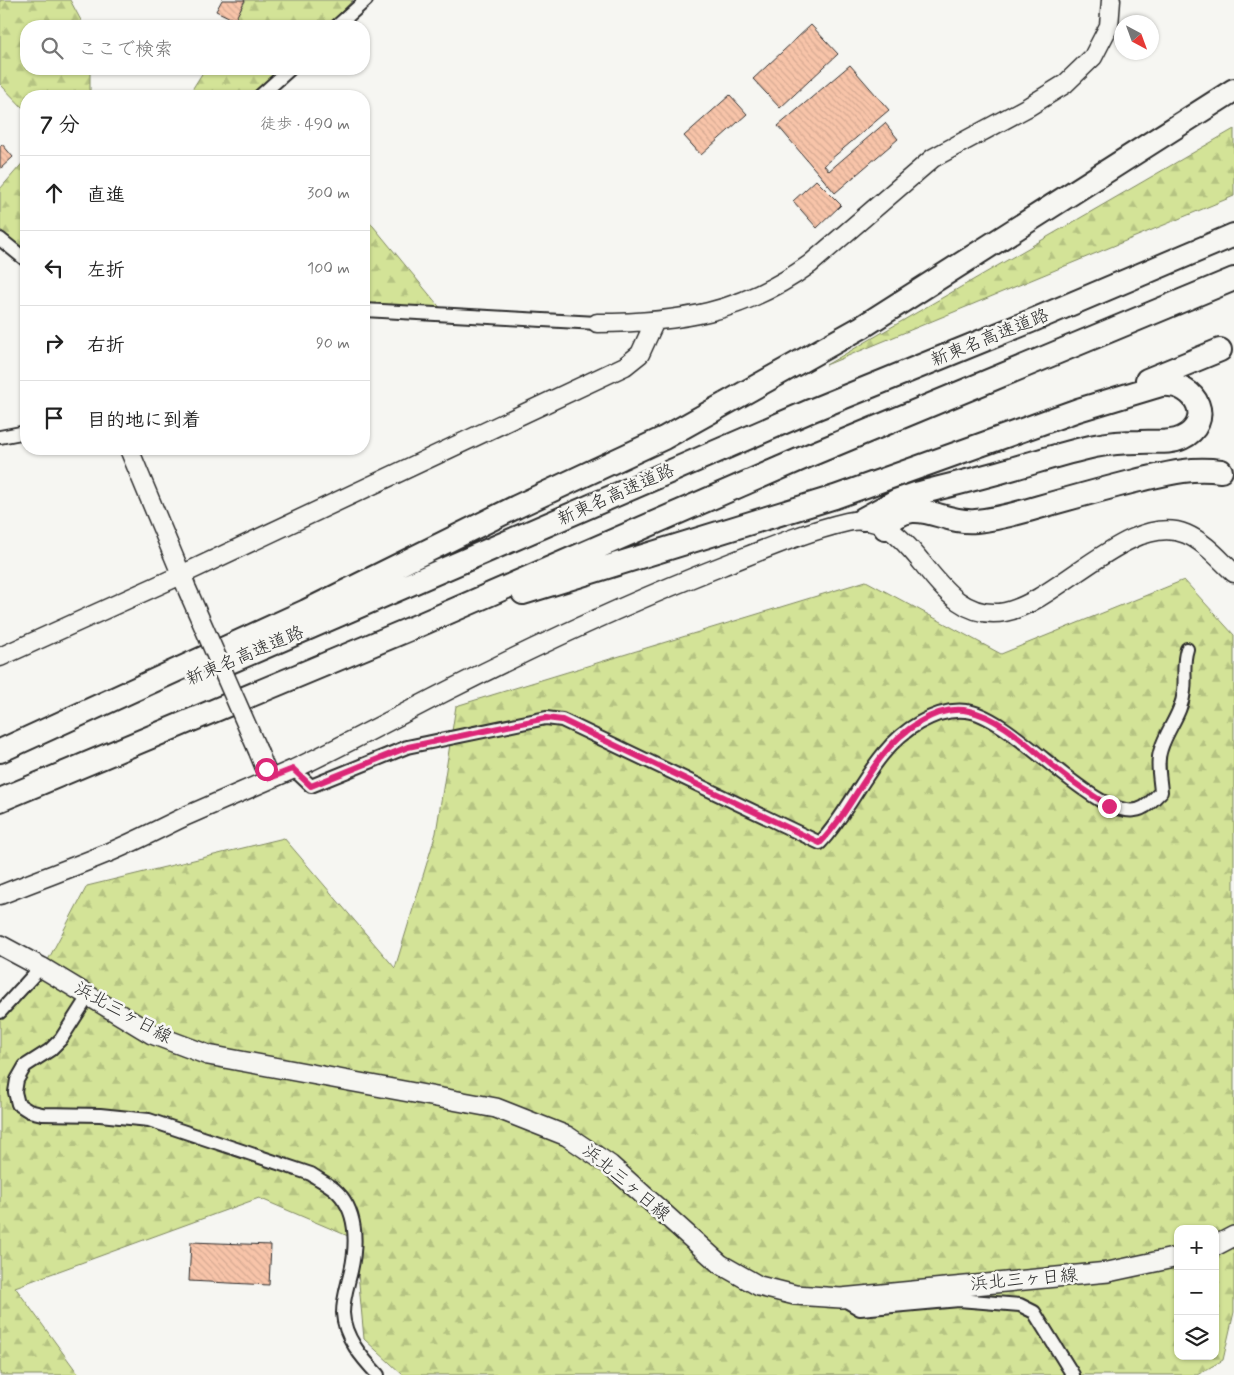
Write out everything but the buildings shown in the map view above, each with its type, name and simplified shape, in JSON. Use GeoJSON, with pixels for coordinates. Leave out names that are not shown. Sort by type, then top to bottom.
{"type":"FeatureCollection","features":[{"type":"Feature","properties":{"kind":"highway"},"geometry":{"type":"LineString","coordinates":[[0,751],[306,611],[516,507],[664,438],[862,327],[1234,90]]}},
{"type":"Feature","properties":{"kind":"highway","name":"新東名高速道路"},"geometry":{"type":"LineString","coordinates":[[0,758],[311,629],[810,411],[1031,321],[1234,235]]}},
{"type":"Feature","properties":{"kind":"highway"},"geometry":{"type":"LineString","coordinates":[[0,800],[417,626],[810,455],[1234,279]]}},
{"type":"Feature","properties":{"kind":"highway"},"geometry":{"type":"LineString","coordinates":[[1078,410],[1220,350]]}},
{"type":"Feature","properties":{"kind":"highway"},"geometry":{"type":"LineString","coordinates":[[417,626],[835,497],[1078,410],[1161,385],[1173,384],[1183,387],[1192,394],[1197,402],[1199,412],[1197,423],[1192,431],[1174,441],[1118,443],[1082,449],[916,494],[896,501],[864,519]]}},
{"type":"Feature","properties":{"kind":"highway"},"geometry":{"type":"LineString","coordinates":[[885,528],[892,519],[910,511],[922,511],[961,521],[975,522],[1184,469],[1221,471]]}},
{"type":"Feature","properties":{"kind":"main road","name":"浜北三ヶ日線"},"geometry":{"type":"LineString","coordinates":[[0,945],[42,967],[152,1034],[208,1055],[496,1108],[567,1136],[610,1166],[720,1264],[759,1286],[795,1295],[841,1298],[1108,1272],[1174,1258]]}},
{"type":"Feature","properties":{"kind":"main road"},"geometry":{"type":"LineString","coordinates":[[1219,1244],[1234,1236]]}},
{"type":"Feature","properties":{"kind":"street"},"geometry":{"type":"LineString","coordinates":[[344,20],[366,0]]}},
{"type":"Feature","properties":{"kind":"street"},"geometry":{"type":"LineString","coordinates":[[370,310],[597,323],[655,321],[727,307],[760,295],[788,280],[933,158],[1028,107],[1065,84],[1093,57],[1109,26],[1112,0]]}},
{"type":"Feature","properties":{"kind":"street"},"geometry":{"type":"LineString","coordinates":[[267,90],[283,75]]}},
{"type":"Feature","properties":{"kind":"street"},"geometry":{"type":"LineString","coordinates":[[0,239],[20,255]]}},
{"type":"Feature","properties":{"kind":"street"},"geometry":{"type":"LineString","coordinates":[[0,657],[184,582],[625,366],[640,354],[655,321]]}},
{"type":"Feature","properties":{"kind":"street"},"geometry":{"type":"LineString","coordinates":[[0,437],[20,433]]}},
{"type":"Feature","properties":{"kind":"street"},"geometry":{"type":"LineString","coordinates":[[131,455],[184,582],[270,778]]}},
{"type":"Feature","properties":{"kind":"street"},"geometry":{"type":"LineString","coordinates":[[0,895],[110,852],[293,769],[470,679],[653,593],[806,534],[864,519],[885,528],[902,539],[951,596],[980,612],[1006,612],[1027,605],[1120,546],[1136,537],[1153,532],[1170,531],[1186,534],[1207,548],[1234,573]]}},
{"type":"Feature","properties":{"kind":"street"},"geometry":{"type":"LineString","coordinates":[[293,769],[311,786],[408,747],[546,718],[562,720],[820,843],[882,756],[897,739],[918,723],[942,712],[968,711],[999,723],[1073,782],[1109,806],[1128,811],[1144,808],[1161,792],[1158,758],[1180,709],[1184,691],[1183,662],[1187,649]]}},
{"type":"Feature","properties":{"kind":"street"},"geometry":{"type":"LineString","coordinates":[[0,1012],[42,967]]}},
{"type":"Feature","properties":{"kind":"street"},"geometry":{"type":"LineString","coordinates":[[89,996],[61,1039],[50,1050],[25,1066],[16,1086],[15,1092],[18,1104],[29,1112],[42,1114],[100,1115],[149,1120],[311,1174],[335,1190],[346,1206],[355,1229],[354,1257],[343,1313],[349,1336],[362,1359],[378,1375]]}},
{"type":"Feature","properties":{"kind":"street"},"geometry":{"type":"LineString","coordinates":[[841,1298],[860,1309],[959,1300],[1020,1305],[1034,1312],[1073,1375]]}},
{"type":"Feature","properties":{"kind":"green space"},"geometry":{"type":"Polygon","coordinates":[[[0,0],[70,0],[81,20],[20,20],[20,75],[90,75],[90,90],[20,90],[20,105],[0,84],[0,0]]]}},
{"type":"Feature","properties":{"kind":"green space"},"geometry":{"type":"Polygon","coordinates":[[[246,0],[353,0],[333,20],[234,20],[246,0]]]}},
{"type":"Feature","properties":{"kind":"green space"},"geometry":{"type":"Polygon","coordinates":[[[201,75],[282,75],[271,90],[192,90],[201,75]]]}},
{"type":"Feature","properties":{"kind":"green space"},"geometry":{"type":"Polygon","coordinates":[[[1234,129],[1234,196],[826,365],[1234,129]]]}},
{"type":"Feature","properties":{"kind":"green space"},"geometry":{"type":"Polygon","coordinates":[[[20,166],[20,249],[0,229],[0,189],[20,166]]]}},
{"type":"Feature","properties":{"kind":"green space"},"geometry":{"type":"Polygon","coordinates":[[[370,222],[442,310],[370,308],[370,222]]]}},
{"type":"Feature","properties":{"kind":"green space"},"geometry":{"type":"Polygon","coordinates":[[[1184,580],[1234,635],[1234,1312],[1223,1360],[1197,1375],[403,1375],[364,1339],[355,1239],[259,1198],[15,1287],[79,1375],[0,1375],[0,1018],[47,962],[87,886],[284,838],[395,968],[436,833],[456,706],[866,581],[1001,654],[1184,580]]]}},
{"type":"Feature","properties":{"kind":"route"},"geometry":{"type":"LineString","coordinates":[[266,769],[270,778],[293,769],[311,786],[408,747],[457,735],[546,718],[562,720],[820,843],[882,756],[897,739],[918,723],[942,712],[954,710],[968,711],[999,723],[1073,782],[1109,806]]}}]}
